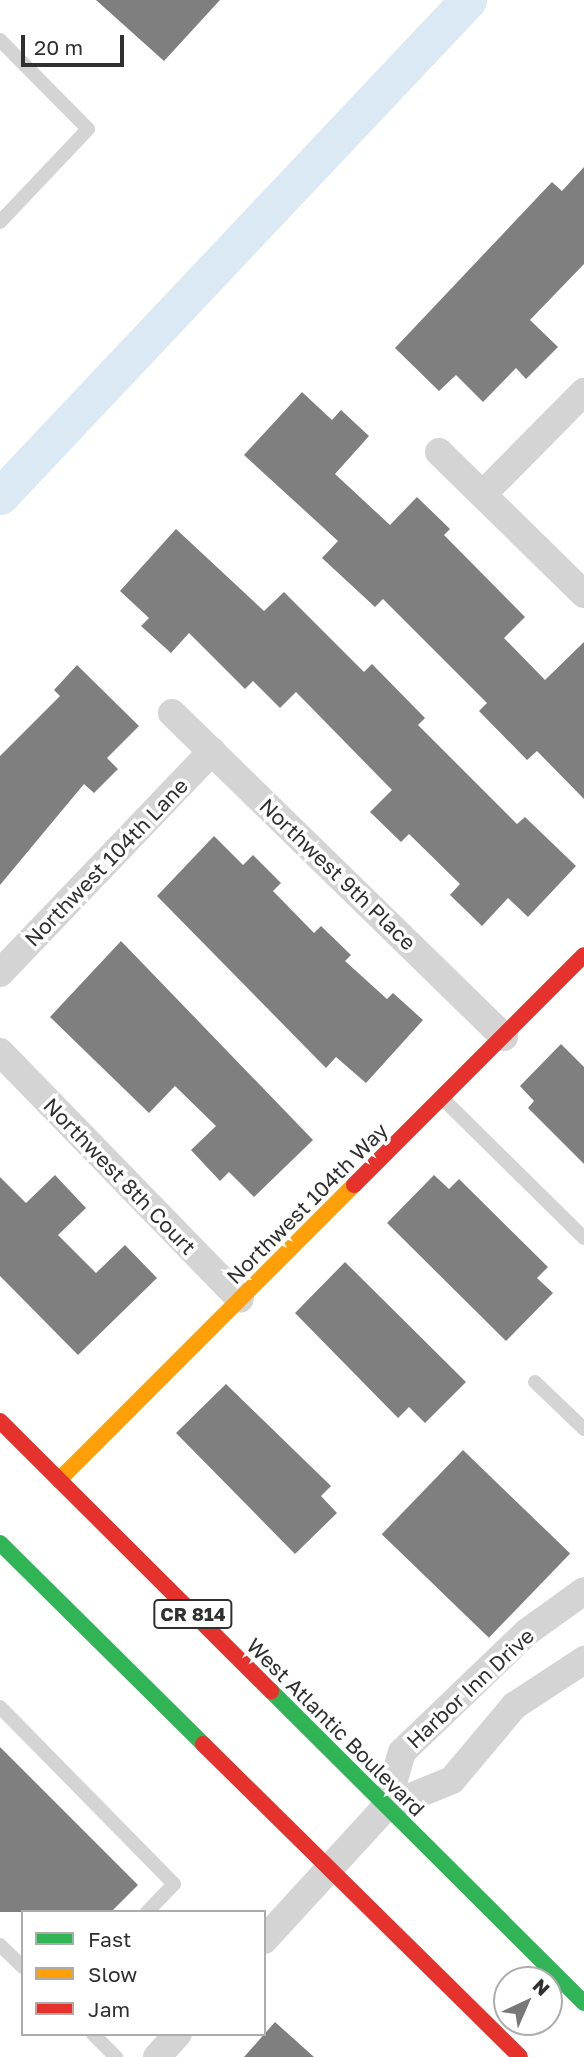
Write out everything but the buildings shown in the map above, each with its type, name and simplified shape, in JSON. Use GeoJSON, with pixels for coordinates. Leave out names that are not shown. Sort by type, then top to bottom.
{"type":"FeatureCollection","features":[{"type":"Feature","properties":{"kind":"main road","name":"Northwest 104th Way"},"geometry":{"type":"LineString","coordinates":[[59,1480],[584,955]]}},
{"type":"Feature","properties":{"kind":"main road","name":"West Atlantic Boulevard"},"geometry":{"type":"LineString","coordinates":[[0,1422],[584,2003]]}},
{"type":"Feature","properties":{"kind":"main road"},"geometry":{"type":"LineString","coordinates":[[0,1544],[520,2057]]}},
{"type":"Feature","properties":{"kind":"street"},"geometry":{"type":"LineString","coordinates":[[483,494],[584,393]]}},
{"type":"Feature","properties":{"kind":"street"},"geometry":{"type":"LineString","coordinates":[[439,452],[584,594]]}},
{"type":"Feature","properties":{"kind":"street","name":"Northwest 9th Place"},"geometry":{"type":"LineString","coordinates":[[172,713],[504,1037]]}},
{"type":"Feature","properties":{"kind":"street","name":"Northwest 104th Lane"},"geometry":{"type":"LineString","coordinates":[[0,974],[212,751]]}},
{"type":"Feature","properties":{"kind":"street","name":"Northwest 8th Court"},"geometry":{"type":"LineString","coordinates":[[0,1052],[240,1299]]}},
{"type":"Feature","properties":{"kind":"street","name":"Harbor Inn Drive"},"geometry":{"type":"LineString","coordinates":[[386,1807],[402,1752],[527,1632],[584,1591]]}},
{"type":"Feature","properties":{"kind":"street","name":"Harbor Inn Drive"},"geometry":{"type":"LineString","coordinates":[[266,1938],[386,1807],[452,1780],[514,1706],[584,1660]]}},
{"type":"Feature","properties":{"kind":"street"},"geometry":{"type":"LineString","coordinates":[[482,1678],[514,1706]]}},
{"type":"Feature","properties":{"kind":"street"},"geometry":{"type":"LineString","coordinates":[[157,2057],[176,2036]]}},
{"type":"Feature","properties":{"kind":"lane"},"geometry":{"type":"LineString","coordinates":[[0,40],[88,128],[0,222]]}},
{"type":"Feature","properties":{"kind":"lane"},"geometry":{"type":"LineString","coordinates":[[442,1098],[584,1238]]}},
{"type":"Feature","properties":{"kind":"lane"},"geometry":{"type":"LineString","coordinates":[[535,1382],[584,1429]]}},
{"type":"Feature","properties":{"kind":"lane"},"geometry":{"type":"LineString","coordinates":[[0,1707],[174,1884],[149,1910]]}},
{"type":"Feature","properties":{"kind":"lane"},"geometry":{"type":"LineString","coordinates":[[0,1945],[21,1965]]}},
{"type":"Feature","properties":{"kind":"lane"},"geometry":{"type":"LineString","coordinates":[[95,2036],[116,2057]]}},
{"type":"Feature","properties":{"kind":"waterway"},"geometry":{"type":"LineString","coordinates":[[0,496],[468,0]]}},
{"type":"Feature","properties":{"kind":"traffic: fast"},"geometry":{"type":"LineString","coordinates":[[0,1543],[203,1744]]}},
{"type":"Feature","properties":{"kind":"traffic: fast"},"geometry":{"type":"LineString","coordinates":[[271,1691],[584,2003]]}},
{"type":"Feature","properties":{"kind":"traffic: slow"},"geometry":{"type":"LineString","coordinates":[[59,1480],[354,1185]]}},
{"type":"Feature","properties":{"kind":"traffic: jam"},"geometry":{"type":"LineString","coordinates":[[354,1185],[584,955]]}},
{"type":"Feature","properties":{"kind":"traffic: jam"},"geometry":{"type":"LineString","coordinates":[[0,1421],[271,1691]]}},
{"type":"Feature","properties":{"kind":"traffic: jam"},"geometry":{"type":"LineString","coordinates":[[203,1744],[520,2057]]}}]}
